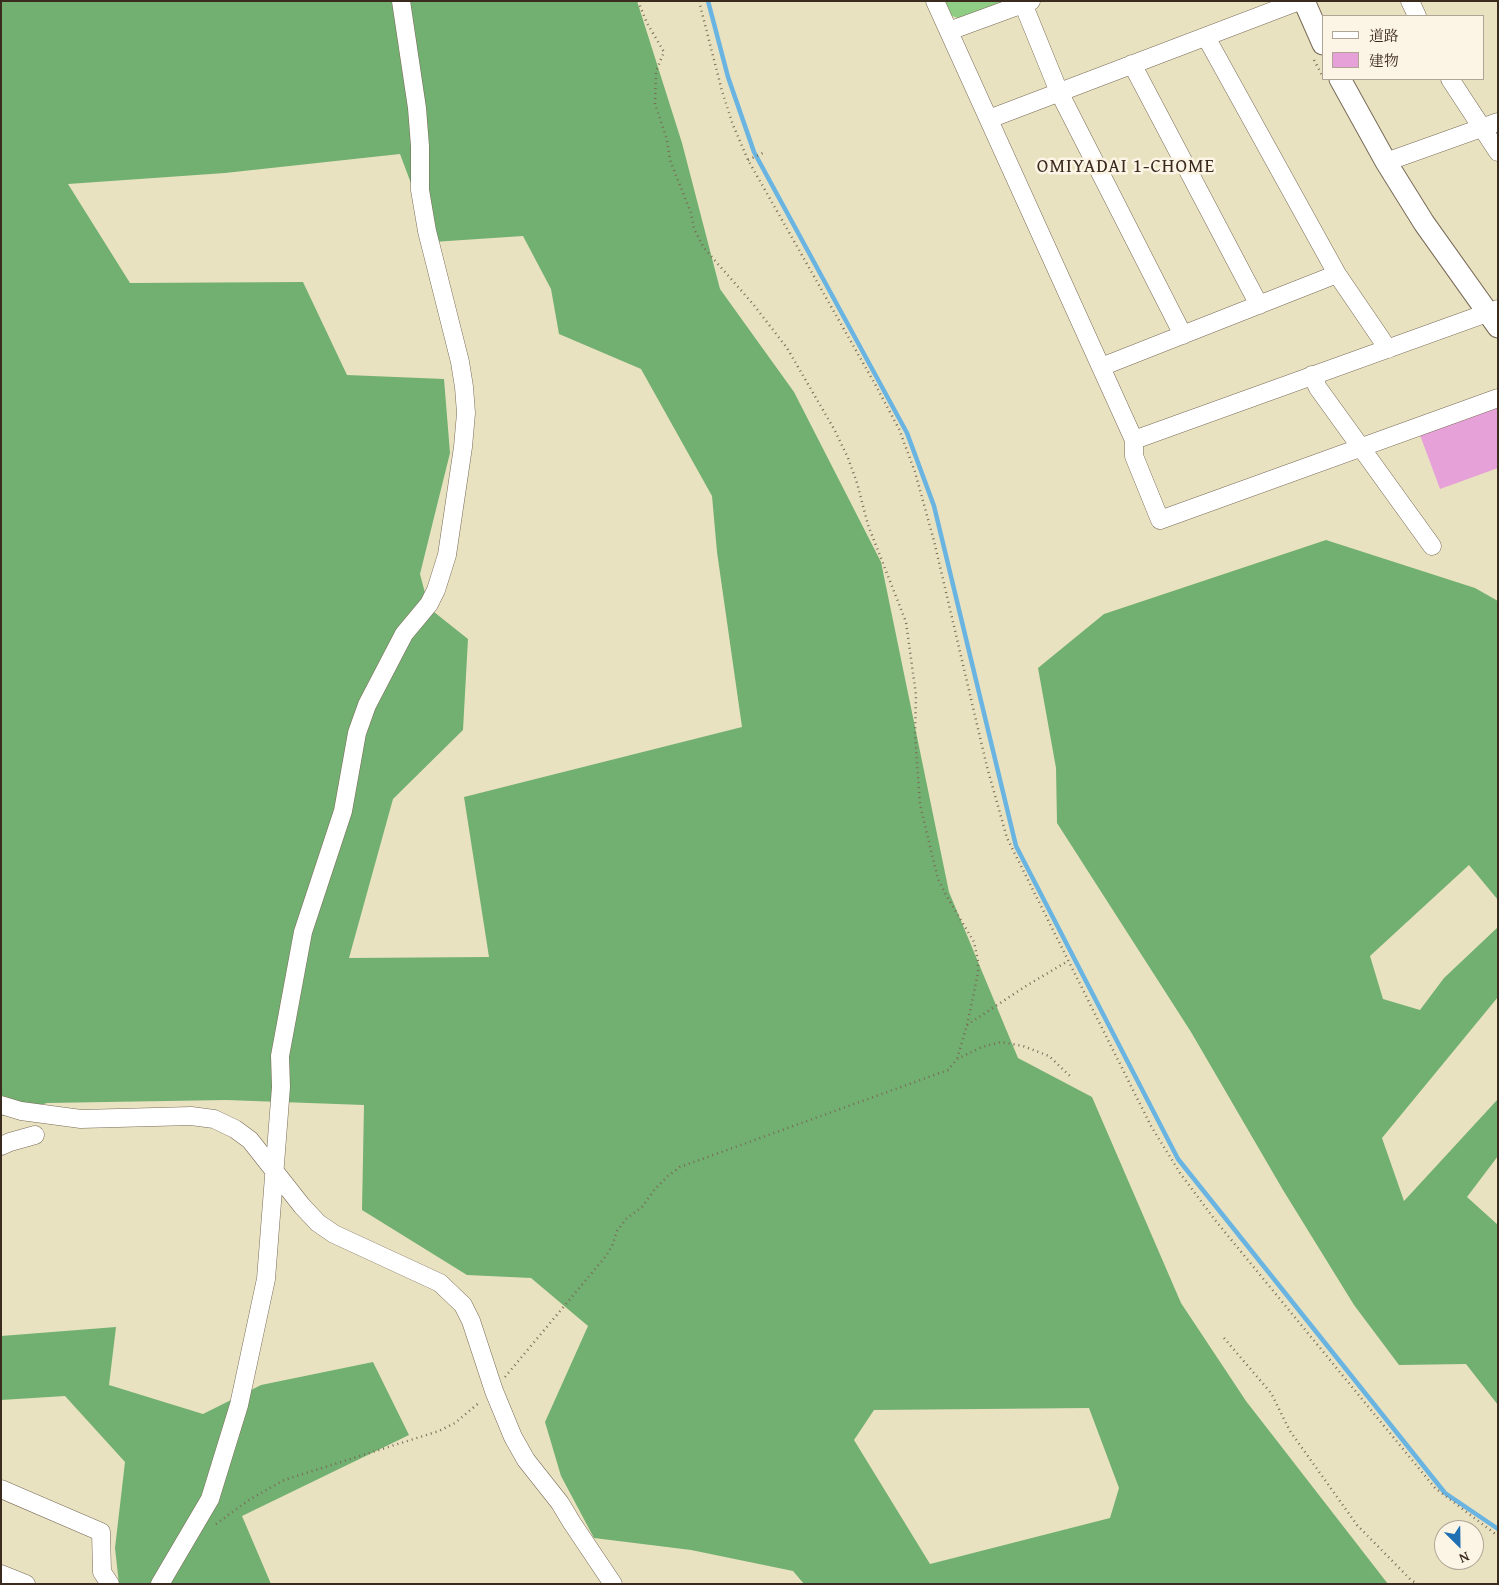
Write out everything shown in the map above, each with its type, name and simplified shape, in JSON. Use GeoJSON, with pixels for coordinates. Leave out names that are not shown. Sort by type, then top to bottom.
{"type":"FeatureCollection","features":[{"type":"Feature","properties":{"kind":"street"},"geometry":{"type":"LineString","coordinates":[[160,1584],[210,1499],[239,1404],[266,1279],[281,1087],[280,1056],[303,932],[343,811],[357,734],[367,705],[404,634],[429,604],[442,574],[447,555],[463,447],[466,414],[464,387],[460,362],[425,222],[420,190],[420,146],[417,108],[401,1]]}},
{"type":"Feature","properties":{"kind":"street"},"geometry":{"type":"LineString","coordinates":[[935,1],[1134,440],[1134,456],[1160,520],[1498,398]]}},
{"type":"Feature","properties":{"kind":"street"},"geometry":{"type":"LineString","coordinates":[[989,119],[1299,1]]}},
{"type":"Feature","properties":{"kind":"street"},"geometry":{"type":"LineString","coordinates":[[1304,1],[1322,42]]}},
{"type":"Feature","properties":{"kind":"street"},"geometry":{"type":"LineString","coordinates":[[1410,1],[1417,15]]}},
{"type":"Feature","properties":{"kind":"street"},"geometry":{"type":"LineString","coordinates":[[949,31],[1026,2],[1059,92],[1183,335]]}},
{"type":"Feature","properties":{"kind":"street"},"geometry":{"type":"LineString","coordinates":[[1206,36],[1337,274],[1388,349]]}},
{"type":"Feature","properties":{"kind":"street"},"geometry":{"type":"LineString","coordinates":[[1132,64],[1259,305]]}},
{"type":"Feature","properties":{"kind":"street"},"geometry":{"type":"LineString","coordinates":[[1134,440],[1312,375],[1494,316],[1424,223],[1386,162],[1341,80]]}},
{"type":"Feature","properties":{"kind":"street"},"geometry":{"type":"LineString","coordinates":[[1451,80],[1498,152]]}},
{"type":"Feature","properties":{"kind":"street"},"geometry":{"type":"LineString","coordinates":[[1386,162],[1498,122]]}},
{"type":"Feature","properties":{"kind":"street"},"geometry":{"type":"LineString","coordinates":[[1101,367],[1337,274]]}},
{"type":"Feature","properties":{"kind":"street"},"geometry":{"type":"LineString","coordinates":[[1312,375],[1318,388],[1360,448],[1432,546]]}},
{"type":"Feature","properties":{"kind":"street"},"geometry":{"type":"LineString","coordinates":[[1,1105],[21,1111],[81,1119],[191,1116],[214,1119],[236,1128],[250,1140],[302,1206],[318,1223],[334,1234],[440,1283],[463,1305],[471,1321],[494,1391],[512,1437],[526,1460],[560,1504],[613,1584]]}},
{"type":"Feature","properties":{"kind":"street"},"geometry":{"type":"LineString","coordinates":[[1,1146],[35,1135]]}},
{"type":"Feature","properties":{"kind":"street"},"geometry":{"type":"LineString","coordinates":[[1,1489],[101,1532],[102,1572],[110,1584]]}},
{"type":"Feature","properties":{"kind":"street"},"geometry":{"type":"LineString","coordinates":[[1,1574],[26,1584]]}},
{"type":"Feature","properties":{"kind":"path"},"geometry":{"type":"LineString","coordinates":[[212,1526],[249,1500],[284,1480],[439,1431],[455,1423],[494,1391],[606,1256],[612,1246],[617,1230],[626,1219],[642,1207],[655,1189],[668,1176],[680,1168],[948,1070],[957,1059],[967,1025],[978,973],[977,953],[974,942],[938,879],[920,805],[915,734],[916,695],[906,622],[868,525],[858,483],[834,429],[787,348],[753,304],[704,248],[694,230],[691,213],[670,160],[666,140],[654,104],[656,71],[664,52],[638,1]]}},
{"type":"Feature","properties":{"kind":"path"},"geometry":{"type":"LineString","coordinates":[[699,1],[722,91],[733,125],[748,160],[875,384],[899,429],[915,472],[934,541],[987,767],[1007,838],[1151,1126],[1180,1173],[1215,1220],[1435,1488],[1498,1536]]}},
{"type":"Feature","properties":{"kind":"path"},"geometry":{"type":"LineString","coordinates":[[748,160],[763,153]]}},
{"type":"Feature","properties":{"kind":"path"},"geometry":{"type":"LineString","coordinates":[[967,1025],[1068,961]]}},
{"type":"Feature","properties":{"kind":"path"},"geometry":{"type":"LineString","coordinates":[[957,1059],[982,1047],[1001,1042],[1023,1046],[1049,1056],[1071,1077]]}},
{"type":"Feature","properties":{"kind":"path"},"geometry":{"type":"LineString","coordinates":[[1224,1338],[1271,1392],[1290,1431],[1357,1525],[1411,1580],[1418,1584]]}},
{"type":"Feature","properties":{"kind":"green space"},"geometry":{"type":"Polygon","coordinates":[[[1,1],[637,1],[682,143],[720,289],[794,392],[881,562],[949,892],[1018,1058],[1092,1097],[1181,1303],[1246,1401],[1388,1584],[804,1584],[793,1571],[691,1550],[594,1538],[561,1476],[545,1422],[588,1326],[531,1278],[467,1275],[362,1210],[364,1105],[226,1100],[47,1103],[4,1116],[1,1115],[1,1]],[[400,154],[225,173],[68,184],[130,283],[303,282],[347,375],[444,379],[450,453],[420,574],[429,608],[468,639],[463,730],[393,799],[349,958],[489,957],[464,797],[742,727],[717,552],[712,496],[641,369],[559,334],[551,289],[523,236],[433,242],[400,154]],[[1089,1408],[874,1410],[854,1440],[930,1564],[1110,1518],[1119,1488],[1089,1408]]]}},
{"type":"Feature","properties":{"kind":"green space"},"geometry":{"type":"Polygon","coordinates":[[[940,1],[1007,1],[961,19],[946,14],[940,1]]]}},
{"type":"Feature","properties":{"kind":"green space"},"geometry":{"type":"Polygon","coordinates":[[[1326,540],[1475,588],[1498,601],[1498,900],[1469,865],[1370,956],[1383,999],[1420,1010],[1444,978],[1498,927],[1498,997],[1382,1138],[1404,1201],[1498,1099],[1498,1156],[1467,1197],[1498,1225],[1498,1405],[1466,1364],[1399,1365],[1354,1305],[1283,1190],[1191,1032],[1057,823],[1056,768],[1038,668],[1104,614],[1326,540]]]}},
{"type":"Feature","properties":{"kind":"green space"},"geometry":{"type":"Polygon","coordinates":[[[116,1327],[109,1385],[203,1414],[261,1385],[373,1362],[409,1435],[242,1516],[271,1584],[119,1584],[115,1548],[125,1462],[65,1396],[1,1400],[1,1336],[116,1327]]]}},
{"type":"Feature","properties":{"kind":"building"},"geometry":{"type":"Polygon","coordinates":[[[1498,406],[1498,468],[1440,489],[1420,435],[1498,406]]]}},
{"type":"Feature","properties":{"kind":"waterway"},"geometry":{"type":"LineString","coordinates":[[708,1],[728,77],[754,152],[907,433],[934,506],[1016,846],[1178,1159],[1445,1493],[1498,1529]]}},
{"type":"Feature","properties":{"kind":"district","name":"OMIYADAI 1-CHOME"},"geometry":{"type":"Point","coordinates":[1126,167]}}]}
